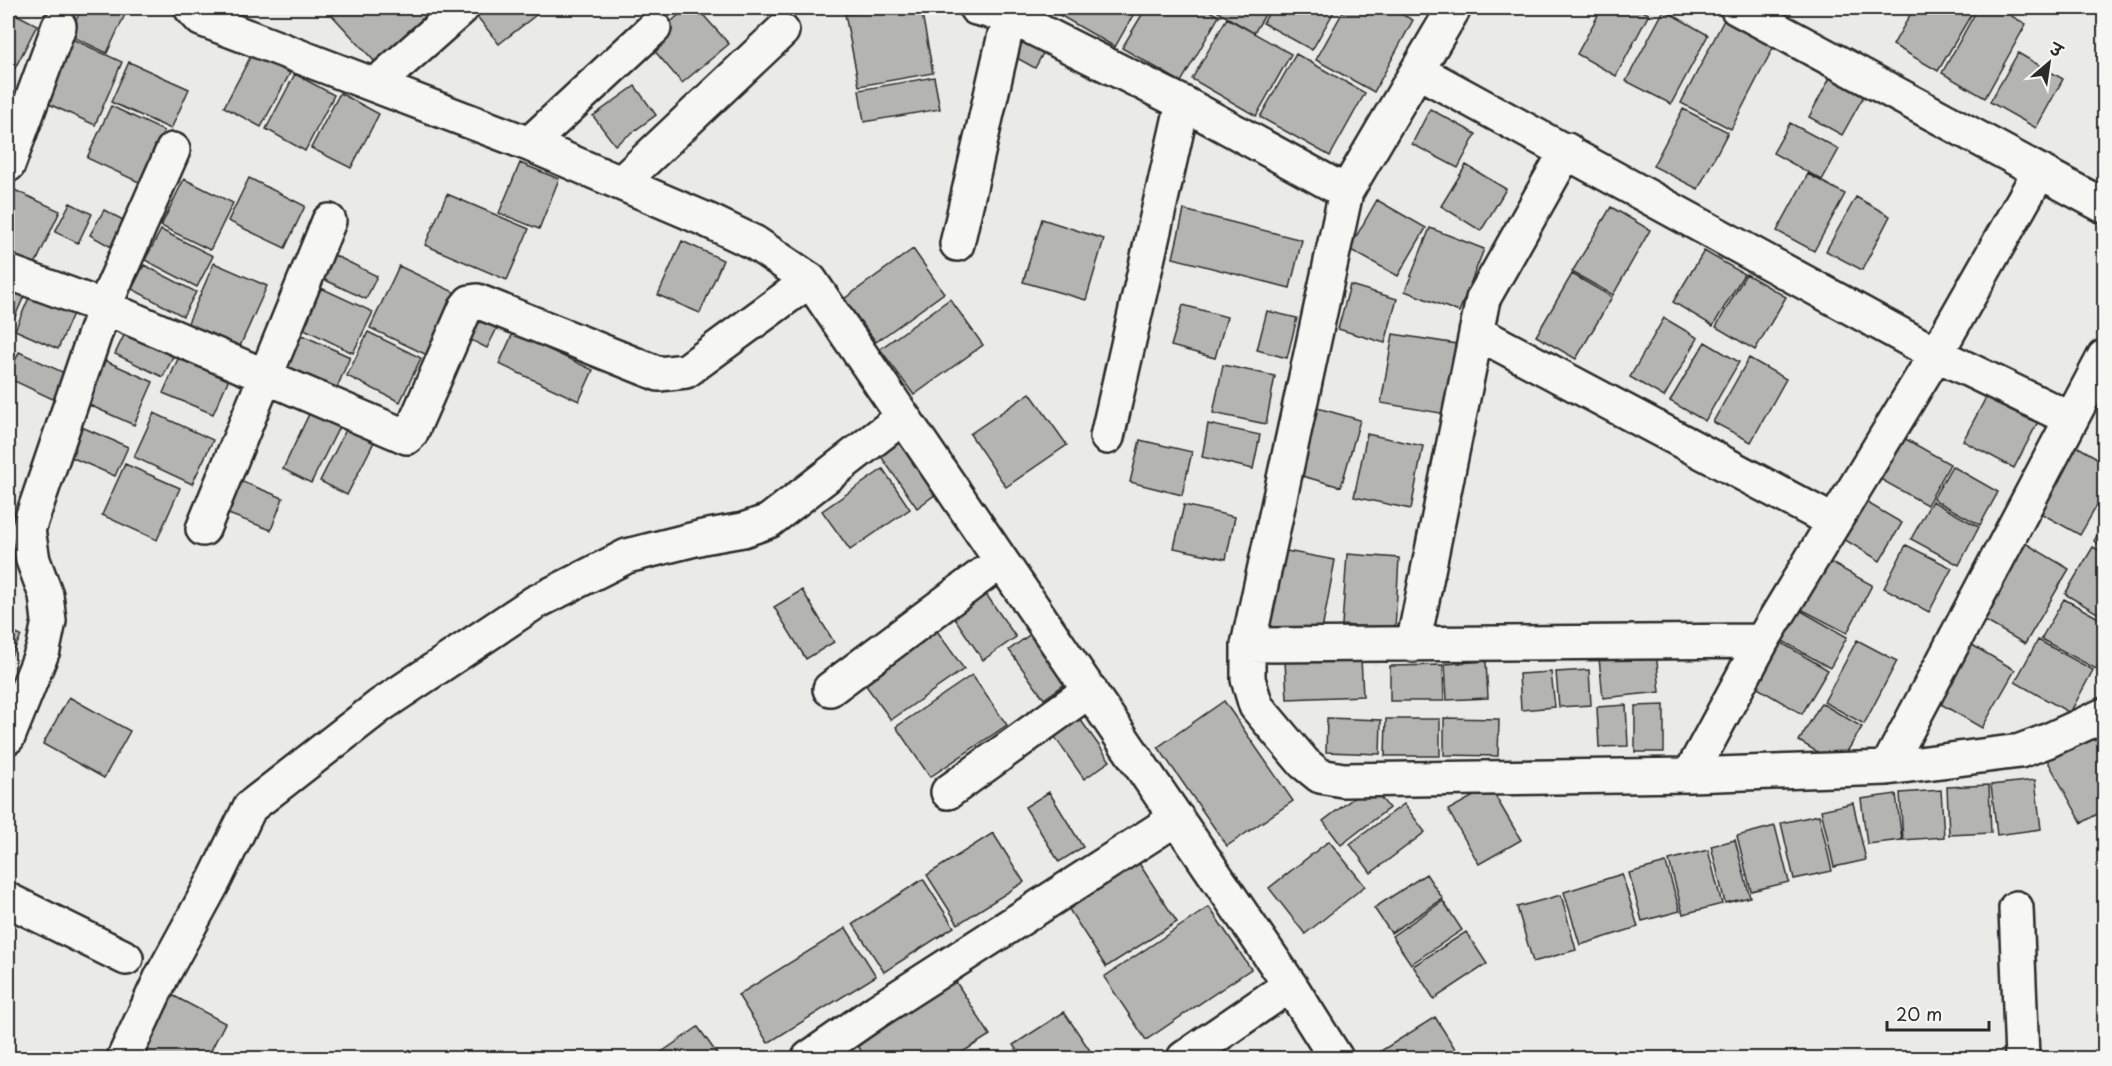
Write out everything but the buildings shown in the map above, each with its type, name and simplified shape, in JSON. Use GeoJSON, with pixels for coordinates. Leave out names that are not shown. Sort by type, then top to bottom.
{"type":"FeatureCollection","features":[{"type":"Feature","properties":{"kind":"street"},"geometry":{"type":"LineString","coordinates":[[375,85],[462,8]]}},
{"type":"Feature","properties":{"kind":"street"},"geometry":{"type":"LineString","coordinates":[[976,8],[1010,12],[1346,192]]}},
{"type":"Feature","properties":{"kind":"street"},"geometry":{"type":"LineString","coordinates":[[1454,8],[1346,192],[1248,645],[1248,679],[1256,706],[1304,763],[1320,776],[1343,780],[1690,775],[1887,768],[2020,751],[2047,741],[2101,712]]}},
{"type":"Feature","properties":{"kind":"street"},"geometry":{"type":"LineString","coordinates":[[1737,8],[2104,206]]}},
{"type":"Feature","properties":{"kind":"street"},"geometry":{"type":"LineString","coordinates":[[957,244],[1010,12]]}},
{"type":"Feature","properties":{"kind":"street"},"geometry":{"type":"LineString","coordinates":[[215,13],[375,85],[529,144],[708,220],[755,243],[810,280],[1290,985],[1336,1059]]}},
{"type":"Feature","properties":{"kind":"street"},"geometry":{"type":"LineString","coordinates":[[8,165],[59,26]]}},
{"type":"Feature","properties":{"kind":"street"},"geometry":{"type":"LineString","coordinates":[[529,144],[654,28]]}},
{"type":"Feature","properties":{"kind":"street"},"geometry":{"type":"LineString","coordinates":[[621,183],[782,31]]}},
{"type":"Feature","properties":{"kind":"street"},"geometry":{"type":"LineString","coordinates":[[1418,71],[1567,150],[1936,354],[2071,419]]}},
{"type":"Feature","properties":{"kind":"street"},"geometry":{"type":"LineString","coordinates":[[1107,436],[1183,103]]}},
{"type":"Feature","properties":{"kind":"street"},"geometry":{"type":"LineString","coordinates":[[8,737],[43,650],[49,621],[46,595],[33,560],[28,530],[104,307],[173,150]]}},
{"type":"Feature","properties":{"kind":"street"},"geometry":{"type":"LineString","coordinates":[[1413,645],[1483,300],[1567,150]]}},
{"type":"Feature","properties":{"kind":"street"},"geometry":{"type":"LineString","coordinates":[[1690,775],[1762,640],[1936,354],[2040,171]]}},
{"type":"Feature","properties":{"kind":"street"},"geometry":{"type":"LineString","coordinates":[[203,529],[329,221]]}},
{"type":"Feature","properties":{"kind":"street"},"geometry":{"type":"LineString","coordinates":[[8,272],[104,307],[407,437],[411,433],[470,302],[477,301],[659,374],[671,374],[687,371],[810,280]]}},
{"type":"Feature","properties":{"kind":"street"},"geometry":{"type":"LineString","coordinates":[[1476,332],[1834,522]]}},
{"type":"Feature","properties":{"kind":"street"},"geometry":{"type":"LineString","coordinates":[[1887,768],[2104,357]]}},
{"type":"Feature","properties":{"kind":"street"},"geometry":{"type":"LineString","coordinates":[[124,1059],[162,976],[215,879],[250,807],[381,705],[534,603],[627,556],[703,537],[743,530],[769,521],[903,417]]}},
{"type":"Feature","properties":{"kind":"street"},"geometry":{"type":"LineString","coordinates":[[830,689],[1001,561]]}},
{"type":"Feature","properties":{"kind":"street"},"geometry":{"type":"LineString","coordinates":[[1248,645],[1762,640]]}},
{"type":"Feature","properties":{"kind":"street"},"geometry":{"type":"LineString","coordinates":[[948,792],[1090,690]]}},
{"type":"Feature","properties":{"kind":"street"},"geometry":{"type":"LineString","coordinates":[[809,1059],[887,1005],[1176,818]]}},
{"type":"Feature","properties":{"kind":"street"},"geometry":{"type":"LineString","coordinates":[[8,900],[126,958]]}},
{"type":"Feature","properties":{"kind":"street"},"geometry":{"type":"LineString","coordinates":[[2016,908],[2022,1059]]}},
{"type":"Feature","properties":{"kind":"street"},"geometry":{"type":"LineString","coordinates":[[1184,1059],[1290,985]]}}]}
